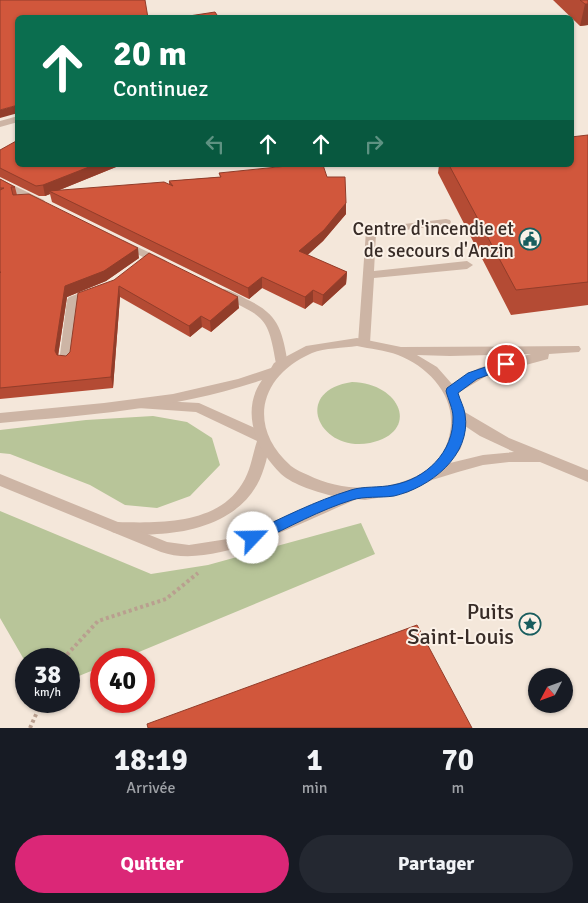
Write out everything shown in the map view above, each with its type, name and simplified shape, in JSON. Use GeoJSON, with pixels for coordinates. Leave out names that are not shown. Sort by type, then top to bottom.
{"type":"FeatureCollection","features":[{"type":"Feature","properties":{"kind":"street"},"geometry":{"type":"LineString","coordinates":[[0,124],[15,120]]}},
{"type":"Feature","properties":{"kind":"street"},"geometry":{"type":"LineString","coordinates":[[0,182],[53,208]]}},
{"type":"Feature","properties":{"kind":"street"},"geometry":{"type":"LineString","coordinates":[[364,343],[371,231],[446,222]]}},
{"type":"Feature","properties":{"kind":"street"},"geometry":{"type":"LineString","coordinates":[[115,239],[146,259],[167,265]]}},
{"type":"Feature","properties":{"kind":"street"},"geometry":{"type":"LineString","coordinates":[[368,275],[467,265]]}},
{"type":"Feature","properties":{"kind":"street"},"geometry":{"type":"LineString","coordinates":[[210,286],[253,308],[270,320],[275,331],[278,368],[261,389],[257,402],[256,422],[261,439],[277,461],[298,478],[324,489],[354,494],[375,494],[396,490],[457,466],[483,460],[519,457],[550,460]]}},
{"type":"Feature","properties":{"kind":"street"},"geometry":{"type":"LineString","coordinates":[[65,362],[73,300],[103,289]]}},
{"type":"Feature","properties":{"kind":"street"},"geometry":{"type":"LineString","coordinates":[[0,418],[138,405],[224,389],[278,368],[302,353],[324,345],[348,342],[397,349],[444,352],[582,348]]}},
{"type":"Feature","properties":{"kind":"street"},"geometry":{"type":"LineString","coordinates":[[452,391],[464,380],[482,372],[582,348]]}},
{"type":"Feature","properties":{"kind":"street"},"geometry":{"type":"LineString","coordinates":[[397,349],[432,369],[452,391],[460,415],[458,437],[452,451],[436,469],[422,480]]}},
{"type":"Feature","properties":{"kind":"street"},"geometry":{"type":"LineString","coordinates":[[138,405],[189,406],[199,408],[261,439]]}},
{"type":"Feature","properties":{"kind":"street"},"geometry":{"type":"LineString","coordinates":[[460,415],[504,442],[588,476]]}},
{"type":"Feature","properties":{"kind":"street"},"geometry":{"type":"LineString","coordinates":[[116,528],[166,528],[194,522],[228,508],[249,488],[257,472],[261,439]]}},
{"type":"Feature","properties":{"kind":"street"},"geometry":{"type":"LineString","coordinates":[[0,480],[166,548],[189,551],[215,549],[253,538],[314,509],[354,494]]}},
{"type":"Feature","properties":{"kind":"path"},"geometry":{"type":"LineString","coordinates":[[73,648],[98,621],[166,599],[208,565],[215,549]]}},
{"type":"Feature","properties":{"kind":"path"},"geometry":{"type":"LineString","coordinates":[[30,728],[37,713]]}},
{"type":"Feature","properties":{"kind":"green space"},"geometry":{"type":"Polygon","coordinates":[[[352,382],[369,384],[383,390],[393,399],[400,419],[396,429],[386,437],[370,443],[352,444],[337,439],[326,430],[319,420],[317,408],[322,397],[333,388],[352,382]]]}},
{"type":"Feature","properties":{"kind":"green space"},"geometry":{"type":"Polygon","coordinates":[[[153,416],[187,422],[212,438],[220,465],[190,496],[157,508],[125,505],[90,485],[10,454],[0,453],[0,430],[86,420],[153,416]]]}},
{"type":"Feature","properties":{"kind":"green space"},"geometry":{"type":"Polygon","coordinates":[[[0,511],[151,574],[208,565],[361,523],[375,554],[149,648],[90,648],[90,671],[80,676],[80,648],[17,648],[0,618],[0,511]]]}},
{"type":"Feature","properties":{"kind":"building"},"geometry":{"type":"Polygon","coordinates":[[[0,0],[145,0],[148,15],[15,15],[15,106],[0,110],[0,0]]]}},
{"type":"Feature","properties":{"kind":"building"},"geometry":{"type":"Polygon","coordinates":[[[580,0],[588,0],[588,4],[585,4],[580,0]]]}},
{"type":"Feature","properties":{"kind":"building"},"geometry":{"type":"Polygon","coordinates":[[[215,12],[217,15],[196,15],[215,12]]]}},
{"type":"Feature","properties":{"kind":"building","name":"Centre d'incendie et de secours d'Anzin"},"geometry":{"type":"Polygon","coordinates":[[[588,135],[588,282],[516,290],[450,167],[574,167],[574,137],[588,135]]]}},
{"type":"Feature","properties":{"kind":"building"},"geometry":{"type":"Polygon","coordinates":[[[15,142],[15,167],[89,167],[36,186],[0,168],[0,150],[15,142]]]}},
{"type":"Feature","properties":{"kind":"building"},"geometry":{"type":"Polygon","coordinates":[[[278,167],[324,167],[327,177],[345,177],[346,203],[324,230],[299,251],[347,272],[323,295],[313,290],[305,297],[262,277],[248,288],[49,191],[164,182],[173,186],[169,181],[221,177],[219,173],[278,167]]]}},
{"type":"Feature","properties":{"kind":"building"},"geometry":{"type":"Polygon","coordinates":[[[0,179],[15,187],[11,187],[13,195],[29,194],[138,248],[104,271],[65,286],[55,351],[57,355],[66,356],[70,352],[78,293],[114,280],[149,253],[238,297],[210,321],[201,316],[189,326],[119,286],[111,377],[0,388],[0,190],[4,188],[0,188],[0,179]]]}},
{"type":"Feature","properties":{"kind":"building"},"geometry":{"type":"Polygon","coordinates":[[[417,625],[472,728],[148,728],[147,724],[417,625]]]}},
{"type":"Feature","properties":{"kind":"place","name":"Centre d'incendie et de secours d'Anzin"},"geometry":{"type":"Point","coordinates":[530,239]}},
{"type":"Feature","properties":{"kind":"place","name":"Puits Saint-Louis"},"geometry":{"type":"Point","coordinates":[530,624]}},
{"type":"Feature","properties":{"kind":"route"},"geometry":{"type":"LineString","coordinates":[[253,538],[314,509],[354,494],[375,494],[396,490],[414,484],[430,475],[448,457],[458,437],[460,415],[452,391],[464,380],[506,364]]}}]}
